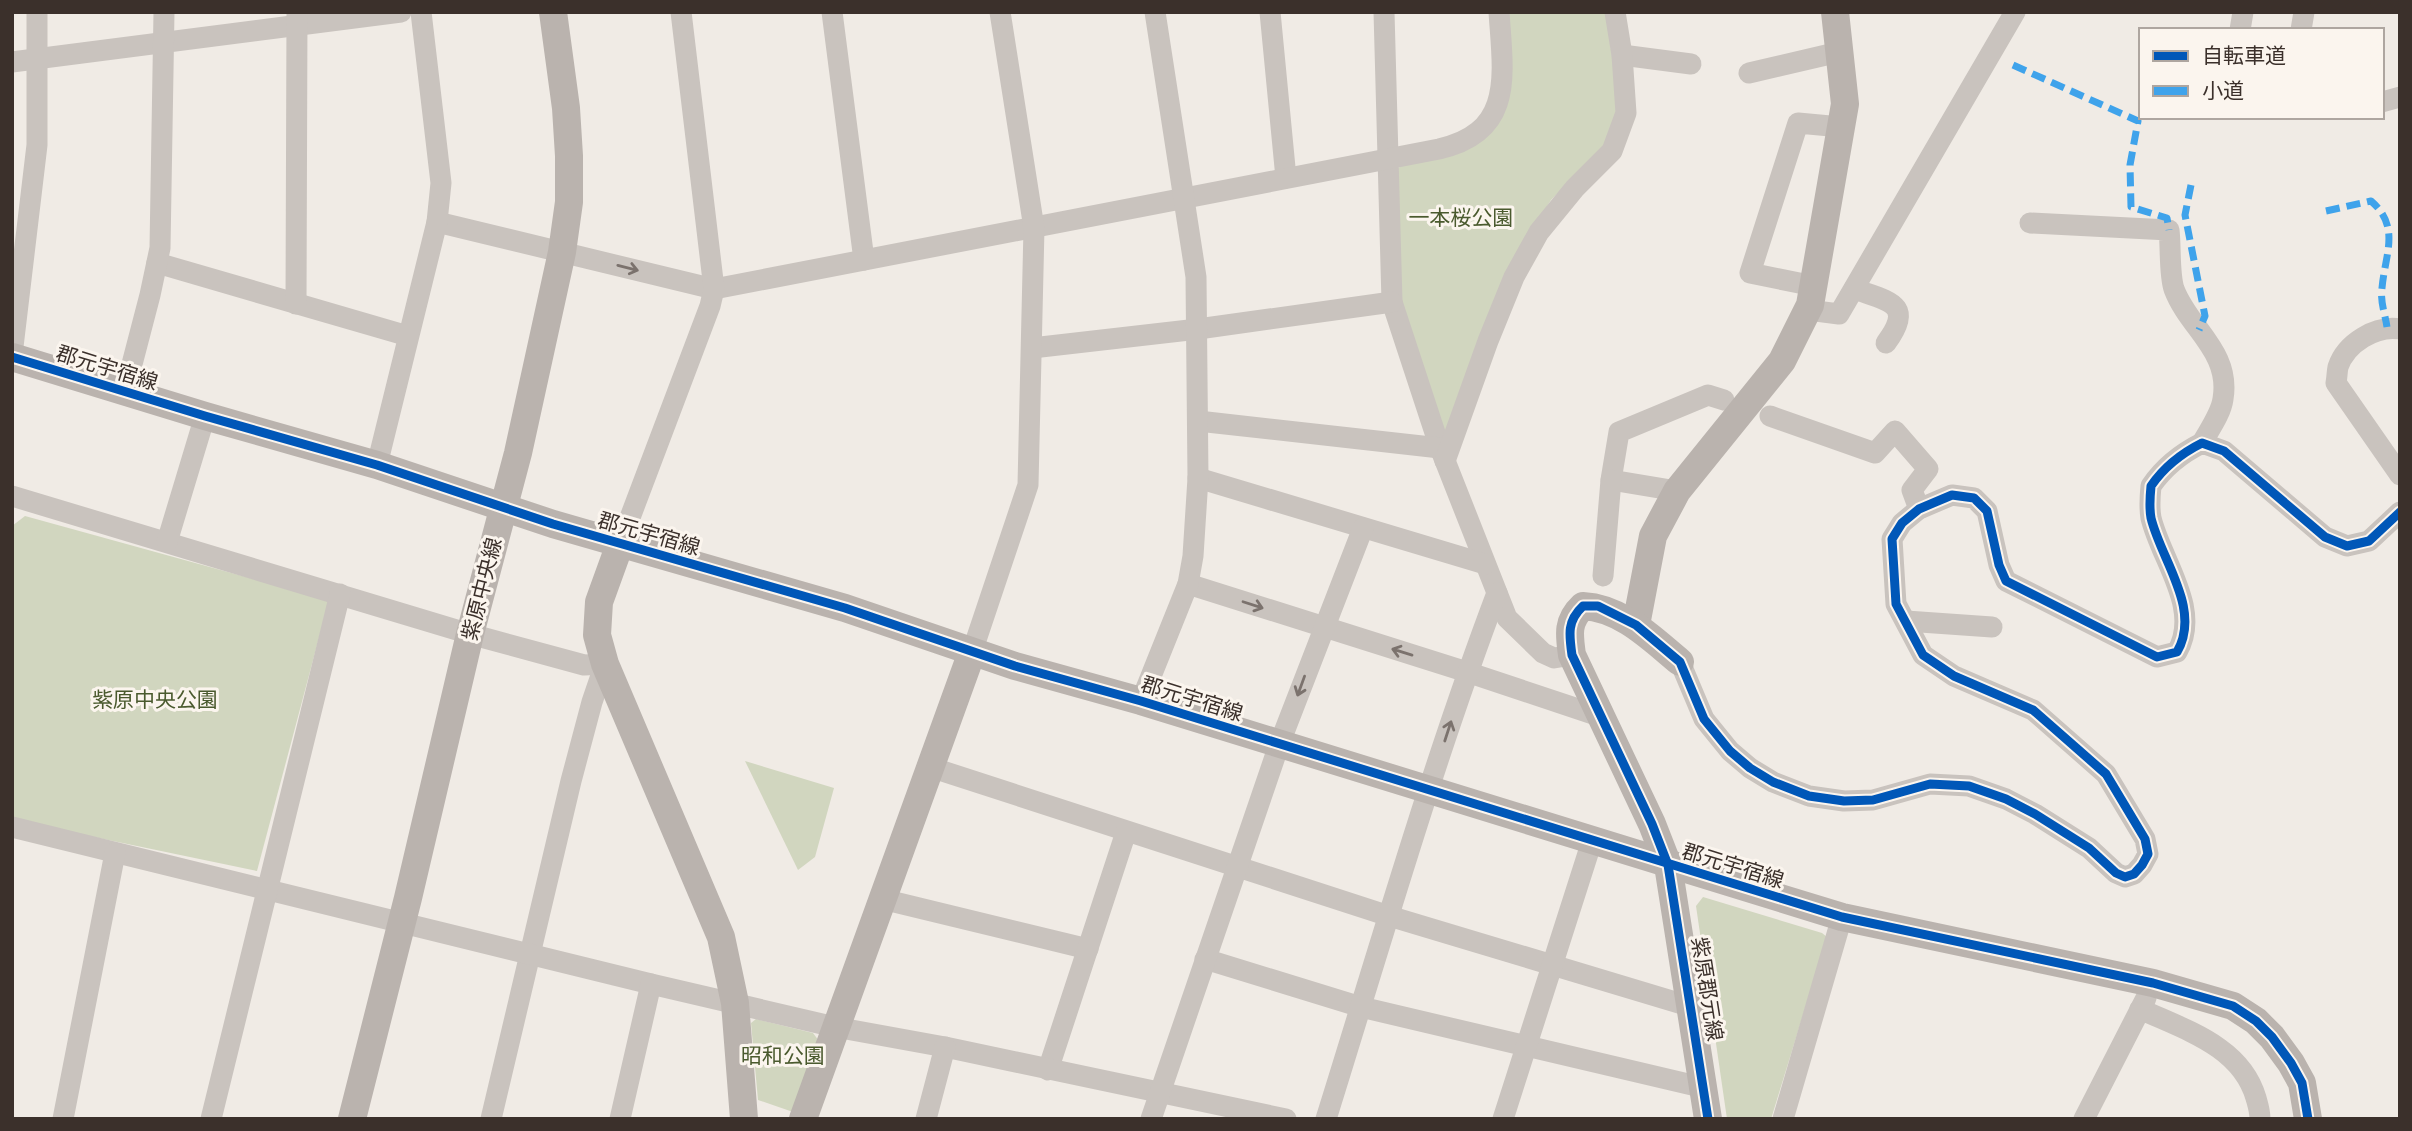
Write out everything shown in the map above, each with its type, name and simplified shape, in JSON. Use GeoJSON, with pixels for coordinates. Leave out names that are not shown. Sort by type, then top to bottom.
{"type":"FeatureCollection","features":[{"type":"Feature","properties":{"kind":"street"},"geometry":{"type":"LineString","coordinates":[[12,356],[37,145],[37,12]]}},
{"type":"Feature","properties":{"kind":"street"},"geometry":{"type":"LineString","coordinates":[[125,391],[160,248],[164,12]]}},
{"type":"Feature","properties":{"kind":"street"},"geometry":{"type":"LineString","coordinates":[[12,62],[163,43],[298,19],[401,12]]}},
{"type":"Feature","properties":{"kind":"street"},"geometry":{"type":"LineString","coordinates":[[377,465],[437,222],[441,183],[421,12]]}},
{"type":"Feature","properties":{"kind":"street","name":"紫原中央線"},"geometry":{"type":"LineString","coordinates":[[352,1119],[470,634],[518,453],[562,252],[569,202],[569,156],[566,108],[553,12]]}},
{"type":"Feature","properties":{"kind":"street"},"geometry":{"type":"LineString","coordinates":[[681,12],[714,289],[710,306],[599,602],[597,635],[605,664],[722,937],[735,1003],[744,1119]]}},
{"type":"Feature","properties":{"kind":"street"},"geometry":{"type":"LineString","coordinates":[[832,12],[864,260]]}},
{"type":"Feature","properties":{"kind":"street"},"geometry":{"type":"LineString","coordinates":[[803,1119],[972,652],[1028,485],[1034,228],[1000,12]]}},
{"type":"Feature","properties":{"kind":"street"},"geometry":{"type":"LineString","coordinates":[[1141,701],[1188,584],[1193,556],[1198,478],[1196,277],[1155,12]]}},
{"type":"Feature","properties":{"kind":"street"},"geometry":{"type":"LineString","coordinates":[[1270,12],[1286,178]]}},
{"type":"Feature","properties":{"kind":"street"},"geometry":{"type":"LineString","coordinates":[[1384,12],[1392,302],[1442,454],[1507,618],[1543,653],[1554,658],[1572,655],[1568,633],[1572,616],[1583,606],[1598,606],[1636,625],[1681,662],[1704,719],[1730,751],[1773,782],[1809,796],[1844,801],[1873,800],[1930,784],[1969,786],[2006,799],[2035,814],[2089,848],[2116,873],[2125,877],[2134,874],[2148,854],[2145,839],[2106,774],[2033,710],[1954,676],[1923,654],[1896,604],[1892,539],[1902,523],[1919,509],[1952,495],[1973,498],[1987,511],[1999,565],[2006,581],[2157,657],[2176,652],[2184,639],[2184,609],[2150,515],[2151,485],[2173,461],[2202,443],[2223,401],[2224,372],[2173,287],[2169,230],[2030,223]]}},
{"type":"Feature","properties":{"kind":"street"},"geometry":{"type":"LineString","coordinates":[[437,222],[714,289],[1185,200],[1456,145],[1472,138],[1488,122],[1496,109],[1502,85],[1499,12]]}},
{"type":"Feature","properties":{"kind":"street"},"geometry":{"type":"LineString","coordinates":[[1442,454],[1514,277],[1539,232],[1575,188],[1612,151],[1626,113],[1622,55],[1615,12]]}},
{"type":"Feature","properties":{"kind":"street"},"geometry":{"type":"LineString","coordinates":[[1636,625],[1653,536],[1677,491],[1782,361],[1811,298],[1845,104],[1835,12]]}},
{"type":"Feature","properties":{"kind":"street"},"geometry":{"type":"LineString","coordinates":[[1841,127],[1798,123],[1750,273],[1811,298],[1839,314],[2015,12]]}},
{"type":"Feature","properties":{"kind":"street"},"geometry":{"type":"LineString","coordinates":[[296,304],[298,19]]}},
{"type":"Feature","properties":{"kind":"street"},"geometry":{"type":"LineString","coordinates":[[1749,73],[1839,52]]}},
{"type":"Feature","properties":{"kind":"street"},"geometry":{"type":"LineString","coordinates":[[1622,55],[1691,64]]}},
{"type":"Feature","properties":{"kind":"street"},"geometry":{"type":"LineString","coordinates":[[157,263],[408,336]]}},
{"type":"Feature","properties":{"kind":"street"},"geometry":{"type":"LineString","coordinates":[[1854,289],[1897,307],[1900,315],[1886,344]]}},
{"type":"Feature","properties":{"kind":"street"},"geometry":{"type":"LineString","coordinates":[[1032,348],[1198,329],[1392,302]]}},
{"type":"Feature","properties":{"kind":"street"},"geometry":{"type":"LineString","coordinates":[[2400,329],[2387,327],[2371,333],[2349,349],[2339,366],[2336,383],[2400,475]]}},
{"type":"Feature","properties":{"kind":"street","name":"郡元宇宿線"},"geometry":{"type":"LineString","coordinates":[[12,356],[205,416],[377,465],[620,544],[845,608],[972,652],[1141,701],[1842,917],[2152,983],[2233,1006],[2256,1021],[2291,1063],[2302,1083],[2308,1119]]}},
{"type":"Feature","properties":{"kind":"street"},"geometry":{"type":"LineString","coordinates":[[1603,576],[1611,480],[1619,432],[1708,395],[1724,400]]}},
{"type":"Feature","properties":{"kind":"street"},"geometry":{"type":"LineString","coordinates":[[167,542],[205,416]]}},
{"type":"Feature","properties":{"kind":"street"},"geometry":{"type":"LineString","coordinates":[[1770,416],[1875,453],[1895,431],[1928,469],[1912,490],[1919,509]]}},
{"type":"Feature","properties":{"kind":"street"},"geometry":{"type":"LineString","coordinates":[[1198,421],[1442,454]]}},
{"type":"Feature","properties":{"kind":"street"},"geometry":{"type":"LineString","coordinates":[[2202,443],[2224,452],[2325,537],[2347,546],[2370,541],[2400,512]]}},
{"type":"Feature","properties":{"kind":"street"},"geometry":{"type":"LineString","coordinates":[[1198,478],[1485,564]]}},
{"type":"Feature","properties":{"kind":"street"},"geometry":{"type":"LineString","coordinates":[[1611,480],[1677,491]]}},
{"type":"Feature","properties":{"kind":"street"},"geometry":{"type":"LineString","coordinates":[[12,496],[470,634],[584,665],[605,664]]}},
{"type":"Feature","properties":{"kind":"street"},"geometry":{"type":"LineString","coordinates":[[1152,1119],[1279,745],[1363,528]]}},
{"type":"Feature","properties":{"kind":"street"},"geometry":{"type":"LineString","coordinates":[[1188,584],[1467,672],[1602,718]]}},
{"type":"Feature","properties":{"kind":"street"},"geometry":{"type":"LineString","coordinates":[[1326,1119],[1428,791],[1467,672],[1497,593]]}},
{"type":"Feature","properties":{"kind":"street"},"geometry":{"type":"LineString","coordinates":[[211,1119],[340,594]]}},
{"type":"Feature","properties":{"kind":"street"},"geometry":{"type":"LineString","coordinates":[[1906,621],[1992,628]]}},
{"type":"Feature","properties":{"kind":"street","name":"紫原郡元線"},"geometry":{"type":"LineString","coordinates":[[1572,655],[1668,865],[1708,1119]]}},
{"type":"Feature","properties":{"kind":"street"},"geometry":{"type":"LineString","coordinates":[[491,1119],[571,781],[605,664]]}},
{"type":"Feature","properties":{"kind":"street"},"geometry":{"type":"LineString","coordinates":[[930,767],[1389,916],[1692,1007]]}},
{"type":"Feature","properties":{"kind":"street"},"geometry":{"type":"LineString","coordinates":[[12,827],[835,1027],[946,1047],[1272,1118]]}},
{"type":"Feature","properties":{"kind":"street"},"geometry":{"type":"LineString","coordinates":[[1048,1070],[1126,832]]}},
{"type":"Feature","properties":{"kind":"street"},"geometry":{"type":"LineString","coordinates":[[1503,1119],[1592,841]]}},
{"type":"Feature","properties":{"kind":"street"},"geometry":{"type":"LineString","coordinates":[[63,1119],[115,853]]}},
{"type":"Feature","properties":{"kind":"street"},"geometry":{"type":"LineString","coordinates":[[882,899],[1088,950]]}},
{"type":"Feature","properties":{"kind":"street"},"geometry":{"type":"LineString","coordinates":[[1783,1119],[1842,917]]}},
{"type":"Feature","properties":{"kind":"street"},"geometry":{"type":"LineString","coordinates":[[1205,959],[1361,1007],[1705,1088]]}},
{"type":"Feature","properties":{"kind":"street"},"geometry":{"type":"LineString","coordinates":[[2084,1119],[2152,983]]}},
{"type":"Feature","properties":{"kind":"street"},"geometry":{"type":"LineString","coordinates":[[620,1119],[651,984]]}},
{"type":"Feature","properties":{"kind":"street"},"geometry":{"type":"LineString","coordinates":[[2140,1009],[2185,1028],[2233,1058],[2252,1082],[2260,1119]]}},
{"type":"Feature","properties":{"kind":"street"},"geometry":{"type":"LineString","coordinates":[[926,1119],[946,1047]]}},
{"type":"Feature","properties":{"kind":"green space","name":"一本桜公園"},"geometry":{"type":"Polygon","coordinates":[[[1506,12],[1606,12],[1619,109],[1604,147],[1551,200],[1509,267],[1450,431],[1441,432],[1398,297],[1394,171],[1407,162],[1492,128],[1506,12]]]}},
{"type":"Feature","properties":{"kind":"green space","name":"紫原中央公園"},"geometry":{"type":"Polygon","coordinates":[[[25,516],[329,600],[257,871],[12,820],[12,526],[25,516]]]}},
{"type":"Feature","properties":{"kind":"green space"},"geometry":{"type":"Polygon","coordinates":[[[745,761],[834,788],[815,857],[798,870],[745,761]]]}},
{"type":"Feature","properties":{"kind":"green space"},"geometry":{"type":"Polygon","coordinates":[[[1703,897],[1822,933],[1827,937],[1771,1119],[1727,1119],[1696,906],[1703,897]]]}},
{"type":"Feature","properties":{"kind":"green space","name":"昭和公園"},"geometry":{"type":"Polygon","coordinates":[[[756,1019],[813,1033],[819,1041],[793,1112],[758,1100],[751,1023],[756,1019]]]}},
{"type":"Feature","properties":{"kind":"marked path"},"geometry":{"type":"LineString","coordinates":[[2013,65],[2138,121],[2130,165],[2131,207],[2167,218],[2169,230]]}},
{"type":"Feature","properties":{"kind":"marked path"},"geometry":{"type":"LineString","coordinates":[[2191,185],[2185,215],[2205,316],[2199,330]]}},
{"type":"Feature","properties":{"kind":"marked path"},"geometry":{"type":"LineString","coordinates":[[2326,211],[2371,201],[2386,221],[2389,242],[2382,303],[2387,327]]}},
{"type":"Feature","properties":{"kind":"cycle path"},"geometry":{"type":"LineString","coordinates":[[12,357],[377,465],[553,524],[845,608],[1015,666],[1141,701],[1842,917],[2153,983],[2233,1006],[2256,1021],[2291,1063],[2302,1083],[2308,1119]]}},
{"type":"Feature","properties":{"kind":"cycle path"},"geometry":{"type":"LineString","coordinates":[[1708,1119],[1668,865],[1652,824],[1572,655],[1570,628],[1574,617],[1583,606],[1598,606],[1636,625],[1680,662],[1704,719],[1730,751],[1773,782],[1809,796],[1844,801],[1873,800],[1930,784],[1969,786],[2006,799],[2035,814],[2089,848],[2116,873],[2125,877],[2134,874],[2148,854],[2145,839],[2106,774],[2033,710],[1954,676],[1923,655],[1896,604],[1892,539],[1902,523],[1919,509],[1952,495],[1974,498],[1987,511],[1999,565],[2006,581],[2157,657],[2177,652],[2185,619],[2177,585],[2151,518],[2151,486],[2168,467],[2195,447],[2202,443],[2224,451],[2325,537],[2347,546],[2369,541],[2400,512]]}}]}
